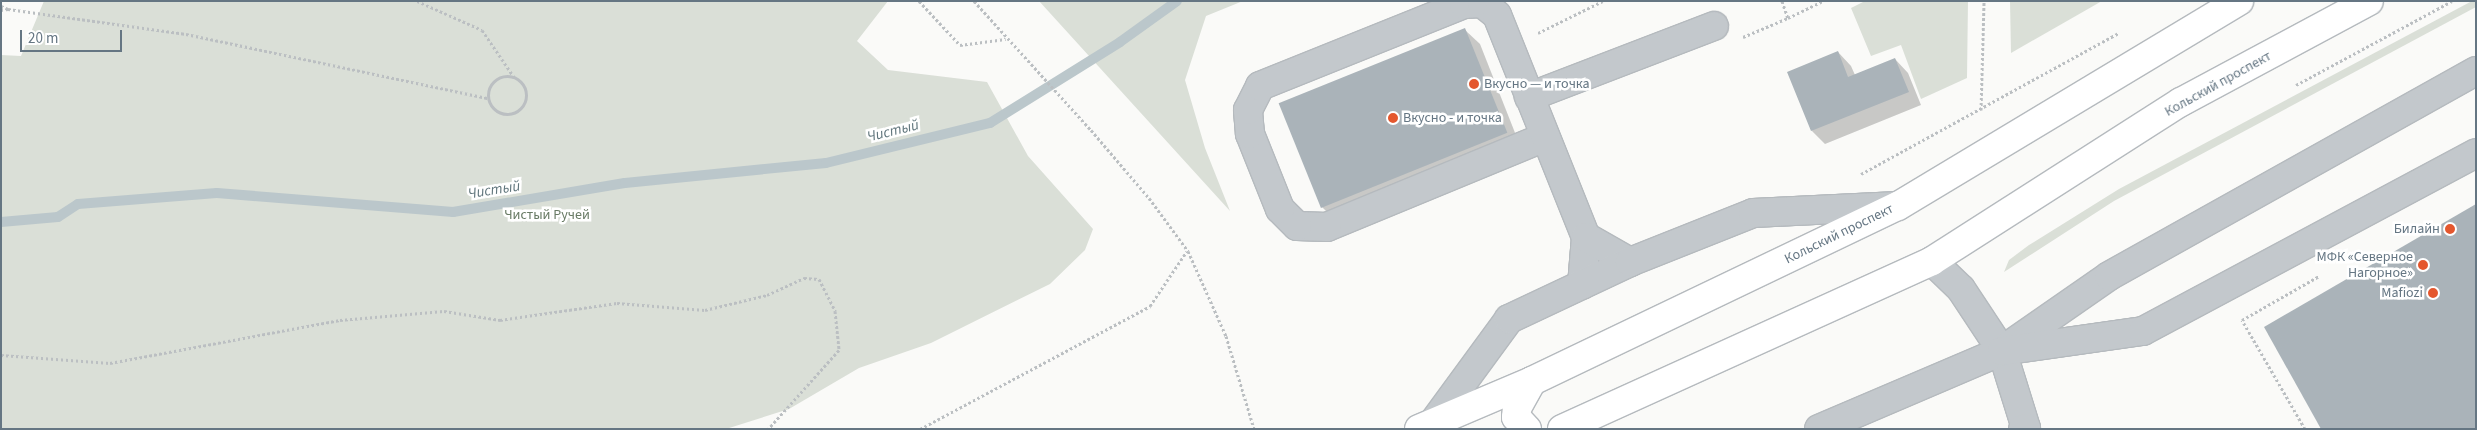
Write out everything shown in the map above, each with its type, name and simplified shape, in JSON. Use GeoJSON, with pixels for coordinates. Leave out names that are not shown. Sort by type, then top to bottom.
{"type":"FeatureCollection","features":[{"type":"Feature","properties":{"kind":"main road","name":"Кольский проспект"},"geometry":{"type":"LineString","coordinates":[[1426,426],[1532,381],[1898,206],[2239,1]]}},
{"type":"Feature","properties":{"kind":"main road","name":"Кольский проспект"},"geometry":{"type":"LineString","coordinates":[[1562,429],[1932,261],[2181,102],[2369,1]]}},
{"type":"Feature","properties":{"kind":"main road"},"geometry":{"type":"LineString","coordinates":[[1527,429],[1516,417],[1517,408],[1532,381]]}},
{"type":"Feature","properties":{"kind":"lane"},"geometry":{"type":"LineString","coordinates":[[1545,137],[1327,228],[1297,226],[1280,209],[1250,134],[1248,110],[1260,86],[1464,4],[1482,3],[1497,15],[1586,236],[1582,285]]}},
{"type":"Feature","properties":{"kind":"lane"},"geometry":{"type":"LineString","coordinates":[[1529,97],[1714,26]]}},
{"type":"Feature","properties":{"kind":"lane"},"geometry":{"type":"LineString","coordinates":[[1818,429],[2002,351],[2109,276],[2476,72]]}},
{"type":"Feature","properties":{"kind":"lane"},"geometry":{"type":"LineString","coordinates":[[2002,351],[2143,331],[2476,153]]}},
{"type":"Feature","properties":{"kind":"lane"},"geometry":{"type":"LineString","coordinates":[[1426,426],[1509,320],[1630,262],[1753,212],[1898,206]]}},
{"type":"Feature","properties":{"kind":"lane"},"geometry":{"type":"LineString","coordinates":[[1586,236],[1630,262]]}},
{"type":"Feature","properties":{"kind":"lane"},"geometry":{"type":"LineString","coordinates":[[1932,261],[1961,289],[2002,351],[2025,428]]}},
{"type":"Feature","properties":{"kind":"path"},"geometry":{"type":"LineString","coordinates":[[1,6],[8,9],[186,34],[488,98],[499,112],[517,112],[524,103],[526,91],[514,77],[482,30],[417,1]]}},
{"type":"Feature","properties":{"kind":"path"},"geometry":{"type":"LineString","coordinates":[[919,1],[960,45],[1007,39]]}},
{"type":"Feature","properties":{"kind":"path"},"geometry":{"type":"LineString","coordinates":[[974,1],[1091,130],[1188,250],[1226,336],[1254,429]]}},
{"type":"Feature","properties":{"kind":"path"},"geometry":{"type":"LineString","coordinates":[[1510,48],[1603,1]]}},
{"type":"Feature","properties":{"kind":"path"},"geometry":{"type":"LineString","coordinates":[[1782,1],[1788,18]]}},
{"type":"Feature","properties":{"kind":"path"},"geometry":{"type":"LineString","coordinates":[[1739,39],[1823,1]]}},
{"type":"Feature","properties":{"kind":"path"},"geometry":{"type":"LineString","coordinates":[[1981,111],[1984,1]]}},
{"type":"Feature","properties":{"kind":"path"},"geometry":{"type":"LineString","coordinates":[[2296,85],[2452,1]]}},
{"type":"Feature","properties":{"kind":"path"},"geometry":{"type":"LineString","coordinates":[[1,10],[8,9]]}},
{"type":"Feature","properties":{"kind":"path"},"geometry":{"type":"LineString","coordinates":[[1861,174],[1981,111],[2127,29]]}},
{"type":"Feature","properties":{"kind":"path"},"geometry":{"type":"LineString","coordinates":[[488,98],[495,80],[514,77]]}},
{"type":"Feature","properties":{"kind":"path"},"geometry":{"type":"LineString","coordinates":[[920,429],[1150,306],[1188,250]]}},
{"type":"Feature","properties":{"kind":"path"},"geometry":{"type":"LineString","coordinates":[[2305,429],[2242,320],[2328,270]]}},
{"type":"Feature","properties":{"kind":"path"},"geometry":{"type":"LineString","coordinates":[[1,356],[110,363],[340,320],[444,311],[500,320],[617,303],[705,310],[767,296],[804,278],[819,279],[835,311],[839,350],[768,429]]}},
{"type":"Feature","properties":{"kind":"green space","name":"Чистый Ручей"},"geometry":{"type":"Polygon","coordinates":[[[44,1],[888,1],[857,41],[888,70],[987,82],[1028,156],[1093,229],[1085,250],[1050,284],[931,343],[859,368],[789,409],[726,429],[1,429],[1,55],[21,56],[44,1]]]}},
{"type":"Feature","properties":{"kind":"green space"},"geometry":{"type":"Polygon","coordinates":[[[1039,1],[1243,1],[1206,16],[1185,80],[1205,148],[1230,211],[1039,1]]]}},
{"type":"Feature","properties":{"kind":"green space"},"geometry":{"type":"Polygon","coordinates":[[[1865,1],[1968,1],[1967,78],[1921,99],[1901,45],[1871,56],[1851,8],[1865,1]]]}},
{"type":"Feature","properties":{"kind":"green space"},"geometry":{"type":"Polygon","coordinates":[[[2010,1],[2102,1],[2011,53],[2010,1]]]}},
{"type":"Feature","properties":{"kind":"green space"},"geometry":{"type":"Polygon","coordinates":[[[2472,1],[2476,1],[2476,7],[2114,201],[2004,272],[2009,260],[2029,245],[2119,189],[2472,1]]]}},
{"type":"Feature","properties":{"kind":"building","name":"Вкусно - и точка"},"geometry":{"type":"Polygon","coordinates":[[[1465,28],[1507,133],[1321,208],[1279,103],[1465,28]]]}},
{"type":"Feature","properties":{"kind":"building"},"geometry":{"type":"Polygon","coordinates":[[[1838,51],[1848,77],[1895,58],[1909,92],[1811,131],[1787,72],[1838,51]]]}},
{"type":"Feature","properties":{"kind":"building","name":"МФК «Северное Нагорное»"},"geometry":{"type":"Polygon","coordinates":[[[2476,204],[2476,429],[2321,429],[2264,327],[2476,204]]]}},
{"type":"Feature","properties":{"kind":"waterway","name":"Чистый"},"geometry":{"type":"LineString","coordinates":[[1,222],[58,217],[78,204],[217,193],[453,212],[625,183],[826,163],[990,123],[1120,42],[1177,1]]}},
{"type":"Feature","properties":{"kind":"place","name":"Вкусно — и точка"},"geometry":{"type":"Point","coordinates":[1474,84]}},
{"type":"Feature","properties":{"kind":"place","name":"Вкусно - и точка"},"geometry":{"type":"Point","coordinates":[1393,118]}},
{"type":"Feature","properties":{"kind":"place","name":"Билайн"},"geometry":{"type":"Point","coordinates":[2450,229]}},
{"type":"Feature","properties":{"kind":"place","name":"МФК «Северное Нагорное»"},"geometry":{"type":"Point","coordinates":[2423,265]}},
{"type":"Feature","properties":{"kind":"place","name":"Mafiozi"},"geometry":{"type":"Point","coordinates":[2433,293]}}]}
